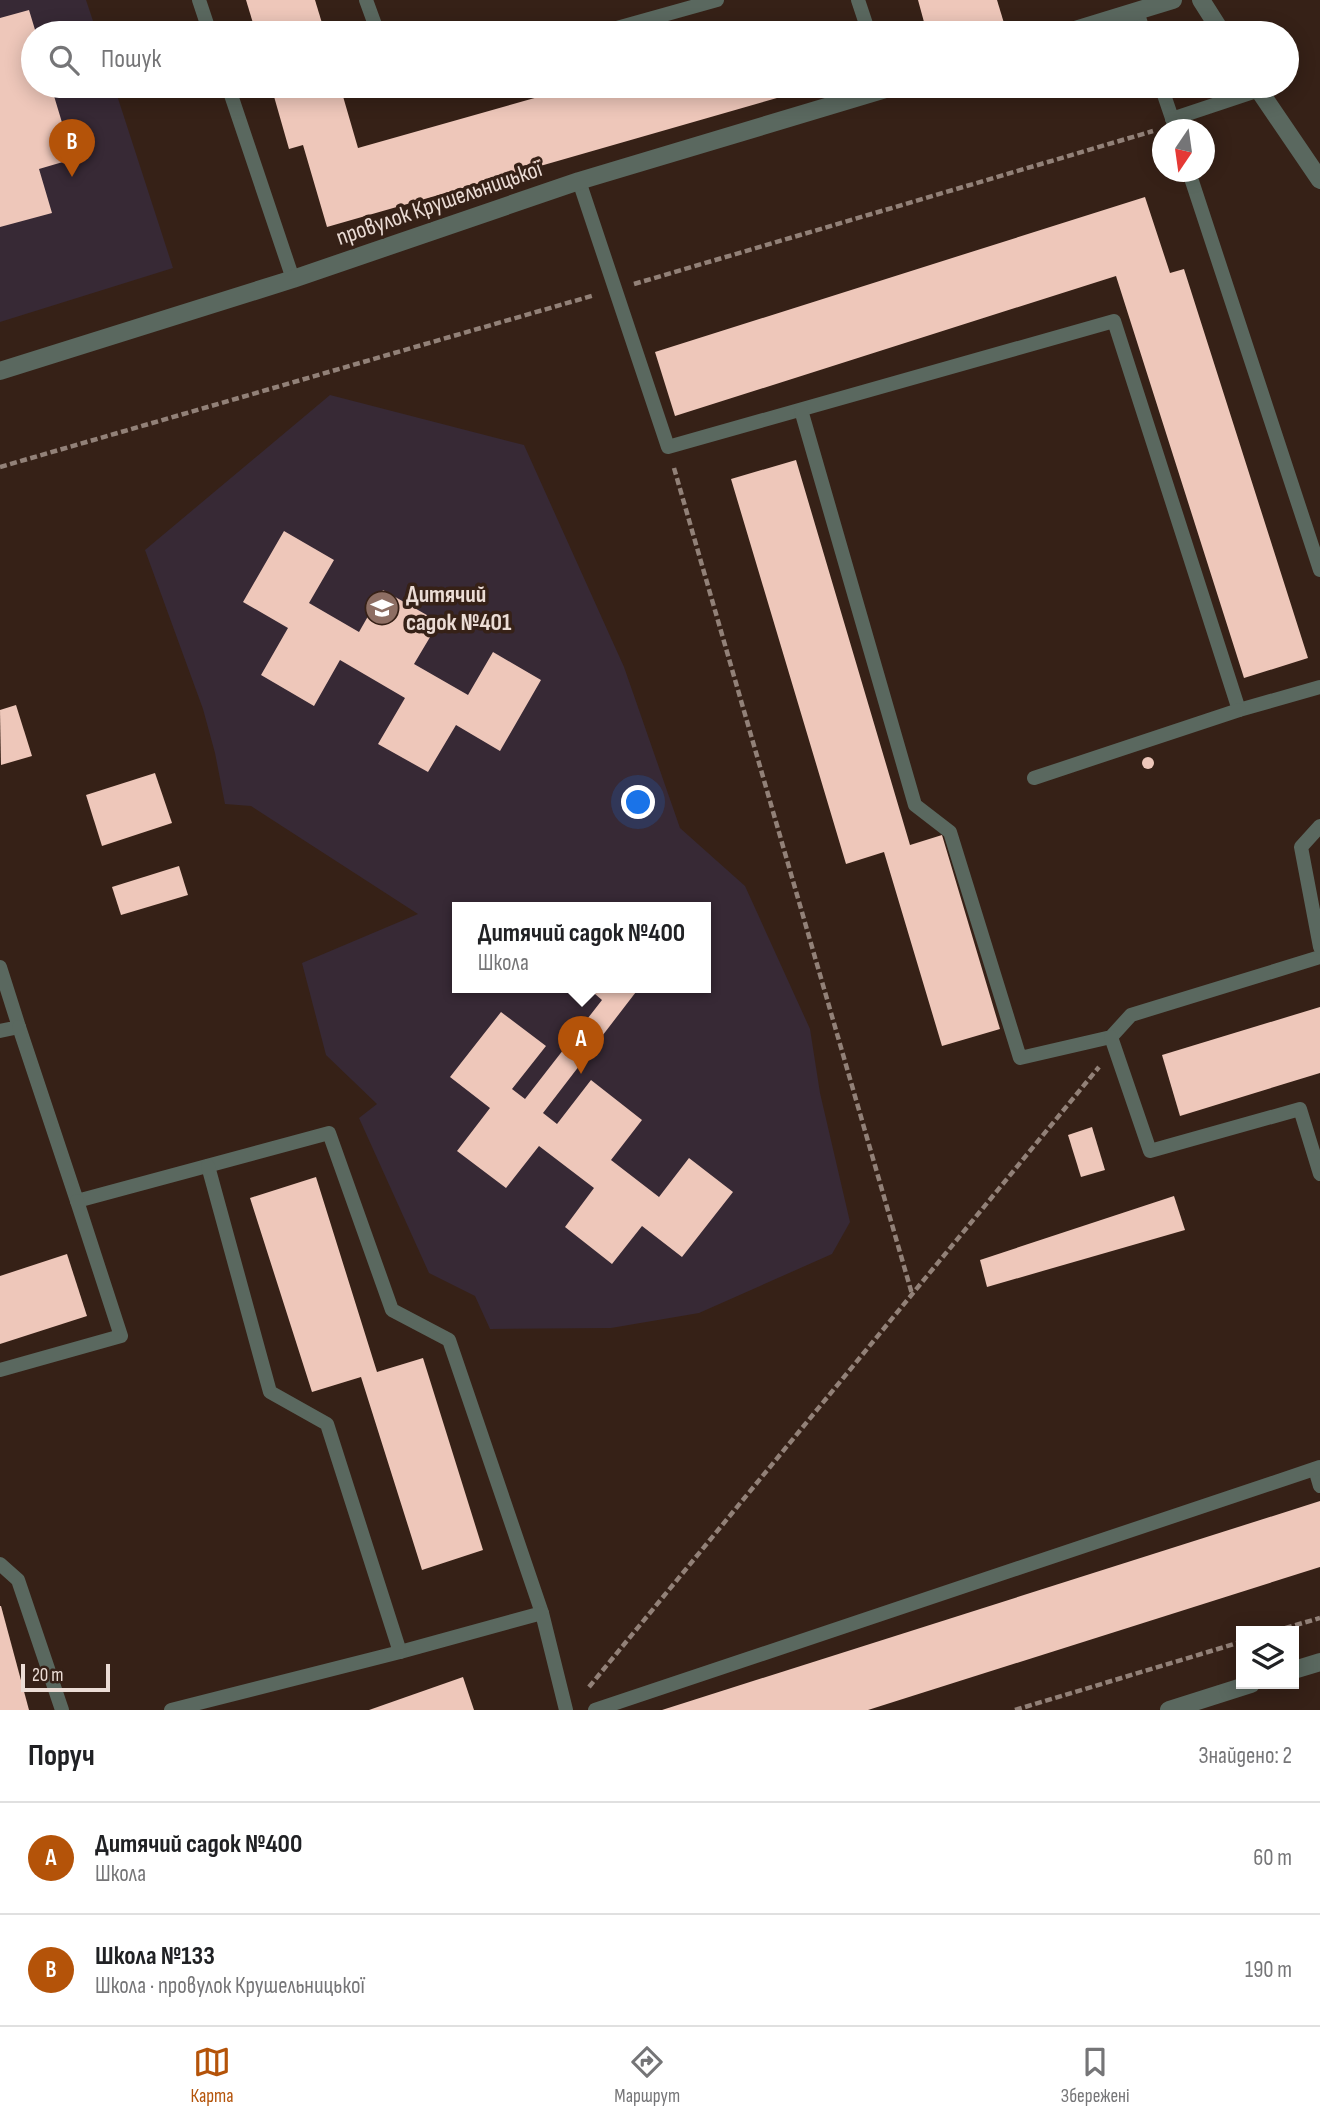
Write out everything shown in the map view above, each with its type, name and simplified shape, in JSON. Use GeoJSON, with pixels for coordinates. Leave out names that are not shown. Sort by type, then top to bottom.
{"type":"FeatureCollection","features":[{"type":"Feature","properties":{"kind":"street"},"geometry":{"type":"LineString","coordinates":[[1104,21],[1173,0]]}},
{"type":"Feature","properties":{"kind":"street"},"geometry":{"type":"LineString","coordinates":[[1201,0],[1214,21]]}},
{"type":"Feature","properties":{"kind":"street","name":"провулок Крушельницької"},"geometry":{"type":"LineString","coordinates":[[0,371],[293,279],[579,181],[854,98]]}},
{"type":"Feature","properties":{"kind":"street"},"geometry":{"type":"LineString","coordinates":[[1264,98],[1320,180]]}},
{"type":"Feature","properties":{"kind":"street"},"geometry":{"type":"LineString","coordinates":[[1299,1668],[1320,1662]]}},
{"type":"Feature","properties":{"kind":"street"},"geometry":{"type":"LineString","coordinates":[[1169,1710],[1236,1689]]}},
{"type":"Feature","properties":{"kind":"lane"},"geometry":{"type":"LineString","coordinates":[[199,0],[206,21]]}},
{"type":"Feature","properties":{"kind":"lane"},"geometry":{"type":"LineString","coordinates":[[366,0],[374,21]]}},
{"type":"Feature","properties":{"kind":"lane"},"geometry":{"type":"LineString","coordinates":[[642,21],[717,0]]}},
{"type":"Feature","properties":{"kind":"lane"},"geometry":{"type":"LineString","coordinates":[[858,0],[865,21]]}},
{"type":"Feature","properties":{"kind":"lane"},"geometry":{"type":"LineString","coordinates":[[1137,11],[1140,21]]}},
{"type":"Feature","properties":{"kind":"lane"},"geometry":{"type":"LineString","coordinates":[[232,98],[293,279]]}},
{"type":"Feature","properties":{"kind":"lane"},"geometry":{"type":"LineString","coordinates":[[1165,98],[1172,119]]}},
{"type":"Feature","properties":{"kind":"lane"},"geometry":{"type":"LineString","coordinates":[[1186,119],[1234,98]]}},
{"type":"Feature","properties":{"kind":"lane"},"geometry":{"type":"LineString","coordinates":[[579,181],[668,447],[1114,321],[1239,710]]}},
{"type":"Feature","properties":{"kind":"lane"},"geometry":{"type":"LineString","coordinates":[[1192,182],[1320,570]]}},
{"type":"Feature","properties":{"kind":"lane"},"geometry":{"type":"LineString","coordinates":[[801,411],[915,805],[950,832],[1020,1058],[1113,1042],[1131,1015],[1320,957]]}},
{"type":"Feature","properties":{"kind":"lane"},"geometry":{"type":"LineString","coordinates":[[1034,778],[1239,710],[1320,687]]}},
{"type":"Feature","properties":{"kind":"lane"},"geometry":{"type":"LineString","coordinates":[[1320,826],[1301,847],[1320,947]]}},
{"type":"Feature","properties":{"kind":"lane"},"geometry":{"type":"LineString","coordinates":[[0,967],[121,1336],[0,1370]]}},
{"type":"Feature","properties":{"kind":"lane"},"geometry":{"type":"LineString","coordinates":[[0,1031],[19,1027]]}},
{"type":"Feature","properties":{"kind":"lane"},"geometry":{"type":"LineString","coordinates":[[1113,1042],[1150,1150],[1300,1109],[1320,1174]]}},
{"type":"Feature","properties":{"kind":"lane"},"geometry":{"type":"LineString","coordinates":[[77,1201],[330,1133],[391,1310],[449,1340],[542,1614],[566,1710]]}},
{"type":"Feature","properties":{"kind":"lane"},"geometry":{"type":"LineString","coordinates":[[208,1166],[270,1392],[327,1424],[400,1652]]}},
{"type":"Feature","properties":{"kind":"lane"},"geometry":{"type":"LineString","coordinates":[[595,1710],[1318,1468],[1320,1486]]}},
{"type":"Feature","properties":{"kind":"lane"},"geometry":{"type":"LineString","coordinates":[[0,1564],[18,1580],[62,1710]]}},
{"type":"Feature","properties":{"kind":"lane"},"geometry":{"type":"LineString","coordinates":[[171,1710],[542,1614]]}},
{"type":"Feature","properties":{"kind":"path"},"geometry":{"type":"LineString","coordinates":[[668,447],[912,1294]]}},
{"type":"Feature","properties":{"kind":"path"},"geometry":{"type":"LineString","coordinates":[[588,1689],[912,1294],[1113,1042]]}},
{"type":"Feature","properties":{"kind":"path"},"geometry":{"type":"LineString","coordinates":[[1292,1626],[1320,1618]]}},
{"type":"Feature","properties":{"kind":"path"},"geometry":{"type":"LineString","coordinates":[[1015,1710],[1236,1644]]}},
{"type":"Feature","properties":{"kind":"shaded area"},"geometry":{"type":"Polygon","coordinates":[[[0,0],[86,0],[93,21],[21,21],[21,98],[118,98],[173,268],[0,322],[0,0]]]}},
{"type":"Feature","properties":{"kind":"shaded area"},"geometry":{"type":"Polygon","coordinates":[[[330,395],[524,445],[624,667],[680,828],[745,886],[810,1029],[820,1093],[850,1222],[832,1254],[699,1313],[611,1328],[490,1329],[475,1296],[429,1273],[359,1118],[377,1104],[326,1055],[302,963],[418,914],[251,806],[225,804],[203,709],[145,550],[330,395]]]}},
{"type":"Feature","properties":{"kind":"building"},"geometry":{"type":"Polygon","coordinates":[[[246,0],[315,0],[321,21],[252,21],[246,0]]]}},
{"type":"Feature","properties":{"kind":"building"},"geometry":{"type":"Polygon","coordinates":[[[918,0],[997,0],[1003,21],[924,21],[918,0]]]}},
{"type":"Feature","properties":{"kind":"building"},"geometry":{"type":"Polygon","coordinates":[[[29,10],[32,21],[21,21],[21,98],[55,98],[73,159],[39,169],[52,213],[0,227],[0,18],[29,10]]]}},
{"type":"Feature","properties":{"kind":"building"},"geometry":{"type":"Polygon","coordinates":[[[274,98],[343,98],[358,148],[535,98],[777,98],[327,227],[303,145],[289,149],[274,98]]]}},
{"type":"Feature","properties":{"kind":"building"},"geometry":{"type":"Polygon","coordinates":[[[1145,197],[1170,273],[1184,269],[1308,658],[1244,678],[1116,276],[675,416],[655,352],[1145,197]]]}},
{"type":"Feature","properties":{"kind":"building"},"geometry":{"type":"Polygon","coordinates":[[[796,460],[910,845],[942,835],[1000,1029],[942,1046],[884,852],[846,864],[731,479],[796,460]]]}},
{"type":"Feature","properties":{"kind":"building"},"geometry":{"type":"Polygon","coordinates":[[[284,531],[334,560],[309,603],[359,632],[383,590],[439,622],[414,664],[468,695],[493,652],[541,680],[500,751],[456,725],[428,772],[378,744],[405,698],[340,660],[314,706],[261,675],[288,628],[243,602],[284,531]]]}},
{"type":"Feature","properties":{"kind":"building"},"geometry":{"type":"Polygon","coordinates":[[[16,705],[32,756],[1,765],[0,710],[16,705]]]}},
{"type":"Feature","properties":{"kind":"building"},"geometry":{"type":"Polygon","coordinates":[[[1148,757],[1154,763],[1148,769],[1142,763],[1148,757]]]}},
{"type":"Feature","properties":{"kind":"building"},"geometry":{"type":"Polygon","coordinates":[[[155,773],[172,823],[102,846],[86,795],[155,773]]]}},
{"type":"Feature","properties":{"kind":"building"},"geometry":{"type":"Polygon","coordinates":[[[179,866],[188,895],[121,915],[112,887],[179,866]]]}},
{"type":"Feature","properties":{"kind":"building"},"geometry":{"type":"Polygon","coordinates":[[[594,993],[635,993],[543,1113],[557,1124],[591,1080],[642,1120],[611,1160],[659,1197],[689,1158],[733,1192],[682,1257],[642,1226],[612,1264],[565,1227],[594,1188],[539,1146],[506,1188],[457,1151],[490,1108],[450,1077],[501,1012],[546,1046],[512,1089],[525,1099],[602,1000],[594,993]]]}},
{"type":"Feature","properties":{"kind":"building"},"geometry":{"type":"Polygon","coordinates":[[[1320,1007],[1320,1073],[1180,1116],[1162,1055],[1320,1007]]]}},
{"type":"Feature","properties":{"kind":"building"},"geometry":{"type":"Polygon","coordinates":[[[1092,1127],[1105,1170],[1081,1177],[1068,1135],[1092,1127]]]}},
{"type":"Feature","properties":{"kind":"building"},"geometry":{"type":"Polygon","coordinates":[[[316,1177],[377,1372],[423,1358],[483,1550],[422,1570],[361,1377],[312,1392],[250,1198],[316,1177]]]}},
{"type":"Feature","properties":{"kind":"building"},"geometry":{"type":"Polygon","coordinates":[[[1174,1196],[1185,1230],[987,1287],[980,1260],[1174,1196]]]}},
{"type":"Feature","properties":{"kind":"building"},"geometry":{"type":"Polygon","coordinates":[[[67,1254],[87,1316],[0,1344],[0,1276],[67,1254]]]}},
{"type":"Feature","properties":{"kind":"building"},"geometry":{"type":"Polygon","coordinates":[[[1320,1501],[1320,1567],[868,1710],[662,1710],[1320,1501]]]}},
{"type":"Feature","properties":{"kind":"building"},"geometry":{"type":"Polygon","coordinates":[[[1,1606],[29,1710],[0,1710],[1,1606]]]}},
{"type":"Feature","properties":{"kind":"building"},"geometry":{"type":"Polygon","coordinates":[[[463,1677],[474,1710],[369,1710],[463,1677]]]}},
{"type":"Feature","properties":{"kind":"place","name":"Школа №133"},"geometry":{"type":"Point","coordinates":[72,177]}},
{"type":"Feature","properties":{"kind":"place","name":"Дитячий садок №401"},"geometry":{"type":"Point","coordinates":[382,608]}},
{"type":"Feature","properties":{"kind":"place","name":"Дитячий садок №400"},"geometry":{"type":"Point","coordinates":[581,1074]}}]}
